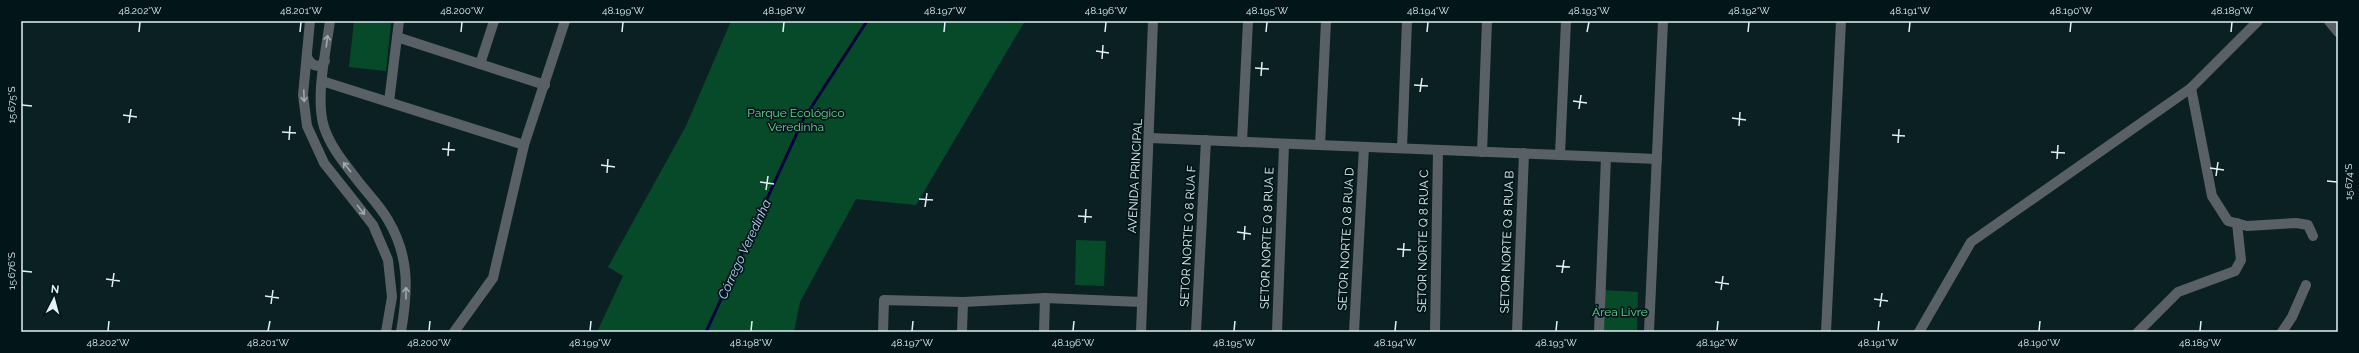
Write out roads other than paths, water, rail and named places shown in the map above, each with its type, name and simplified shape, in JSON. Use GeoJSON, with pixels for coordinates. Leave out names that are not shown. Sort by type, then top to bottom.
{"type":"FeatureCollection","features":[{"type":"Feature","properties":{"kind":"street"},"geometry":{"type":"LineString","coordinates":[[310,21],[303,95],[307,126],[324,163],[373,225],[388,260],[392,297],[386,332]]}},
{"type":"Feature","properties":{"kind":"street"},"geometry":{"type":"LineString","coordinates":[[330,21],[321,104],[324,126],[334,150],[388,220],[403,255],[407,295],[401,332]]}},
{"type":"Feature","properties":{"kind":"street"},"geometry":{"type":"LineString","coordinates":[[389,102],[399,21]]}},
{"type":"Feature","properties":{"kind":"street"},"geometry":{"type":"LineString","coordinates":[[480,64],[494,21]]}},
{"type":"Feature","properties":{"kind":"street"},"geometry":{"type":"LineString","coordinates":[[454,332],[493,278],[524,145],[565,21]]}},
{"type":"Feature","properties":{"kind":"street","name":"AVENIDA PRINCIPAL"},"geometry":{"type":"LineString","coordinates":[[1141,332],[1150,138],[1153,21]]}},
{"type":"Feature","properties":{"kind":"street"},"geometry":{"type":"LineString","coordinates":[[1242,142],[1248,21]]}},
{"type":"Feature","properties":{"kind":"street"},"geometry":{"type":"LineString","coordinates":[[1320,145],[1326,21]]}},
{"type":"Feature","properties":{"kind":"street"},"geometry":{"type":"LineString","coordinates":[[1402,148],[1407,21]]}},
{"type":"Feature","properties":{"kind":"street"},"geometry":{"type":"LineString","coordinates":[[1482,152],[1487,21]]}},
{"type":"Feature","properties":{"kind":"street"},"geometry":{"type":"LineString","coordinates":[[1560,154],[1566,21]]}},
{"type":"Feature","properties":{"kind":"street"},"geometry":{"type":"LineString","coordinates":[[1649,332],[1663,21]]}},
{"type":"Feature","properties":{"kind":"street"},"geometry":{"type":"LineString","coordinates":[[1826,332],[1841,21]]}},
{"type":"Feature","properties":{"kind":"street"},"geometry":{"type":"LineString","coordinates":[[1920,332],[1971,242],[2191,88],[2258,21]]}},
{"type":"Feature","properties":{"kind":"street"},"geometry":{"type":"LineString","coordinates":[[2329,21],[2338,32]]}},
{"type":"Feature","properties":{"kind":"street"},"geometry":{"type":"LineString","coordinates":[[397,38],[545,85]]}},
{"type":"Feature","properties":{"kind":"street"},"geometry":{"type":"LineString","coordinates":[[307,57],[310,63],[315,66],[320,66],[325,61]]}},
{"type":"Feature","properties":{"kind":"street"},"geometry":{"type":"LineString","coordinates":[[305,77],[315,73],[323,80],[524,145]]}},
{"type":"Feature","properties":{"kind":"street"},"geometry":{"type":"LineString","coordinates":[[2191,88],[2212,196],[2228,221],[2247,226],[2296,223],[2308,225],[2313,236]]}},
{"type":"Feature","properties":{"kind":"street"},"geometry":{"type":"LineString","coordinates":[[1150,138],[1284,145],[1402,148],[1657,159]]}},
{"type":"Feature","properties":{"kind":"street"},"geometry":{"type":"LineString","coordinates":[[316,145],[330,140]]}},
{"type":"Feature","properties":{"kind":"street","name":"SETOR NORTE Q 8 RUA F"},"geometry":{"type":"LineString","coordinates":[[1196,332],[1206,140]]}},
{"type":"Feature","properties":{"kind":"street","name":"SETOR NORTE Q 8 RUA E"},"geometry":{"type":"LineString","coordinates":[[1276,332],[1284,145]]}},
{"type":"Feature","properties":{"kind":"street","name":"SETOR NORTE Q 8 RUA D"},"geometry":{"type":"LineString","coordinates":[[1354,332],[1364,147]]}},
{"type":"Feature","properties":{"kind":"street","name":"SETOR NORTE Q 8 RUA C"},"geometry":{"type":"LineString","coordinates":[[1435,332],[1438,150]]}},
{"type":"Feature","properties":{"kind":"street","name":"SETOR NORTE Q 8 RUA B"},"geometry":{"type":"LineString","coordinates":[[1517,332],[1524,154]]}},
{"type":"Feature","properties":{"kind":"street"},"geometry":{"type":"LineString","coordinates":[[1598,332],[1606,157]]}},
{"type":"Feature","properties":{"kind":"street"},"geometry":{"type":"LineString","coordinates":[[2138,332],[2178,292],[2235,271],[2241,260],[2237,223]]}},
{"type":"Feature","properties":{"kind":"street"},"geometry":{"type":"LineString","coordinates":[[2282,332],[2292,317],[2306,285]]}},
{"type":"Feature","properties":{"kind":"street"},"geometry":{"type":"LineString","coordinates":[[1044,332],[1045,298]]}},
{"type":"Feature","properties":{"kind":"street"},"geometry":{"type":"LineString","coordinates":[[883,332],[884,300],[963,302],[1045,298],[1142,302]]}},
{"type":"Feature","properties":{"kind":"street"},"geometry":{"type":"LineString","coordinates":[[962,332],[963,302]]}},
{"type":"Feature","properties":{"kind":"waterway","name":"Córrego Veredinha"},"geometry":{"type":"LineString","coordinates":[[706,332],[803,120],[867,21]]}},
{"type":"Feature","properties":{"kind":"park label","name":"Parque Ecológico Veredinha"},"geometry":{"type":"Point","coordinates":[796,120]}},
{"type":"Feature","properties":{"kind":"park label","name":"Área Livre"},"geometry":{"type":"Point","coordinates":[1620,312]}}]}
